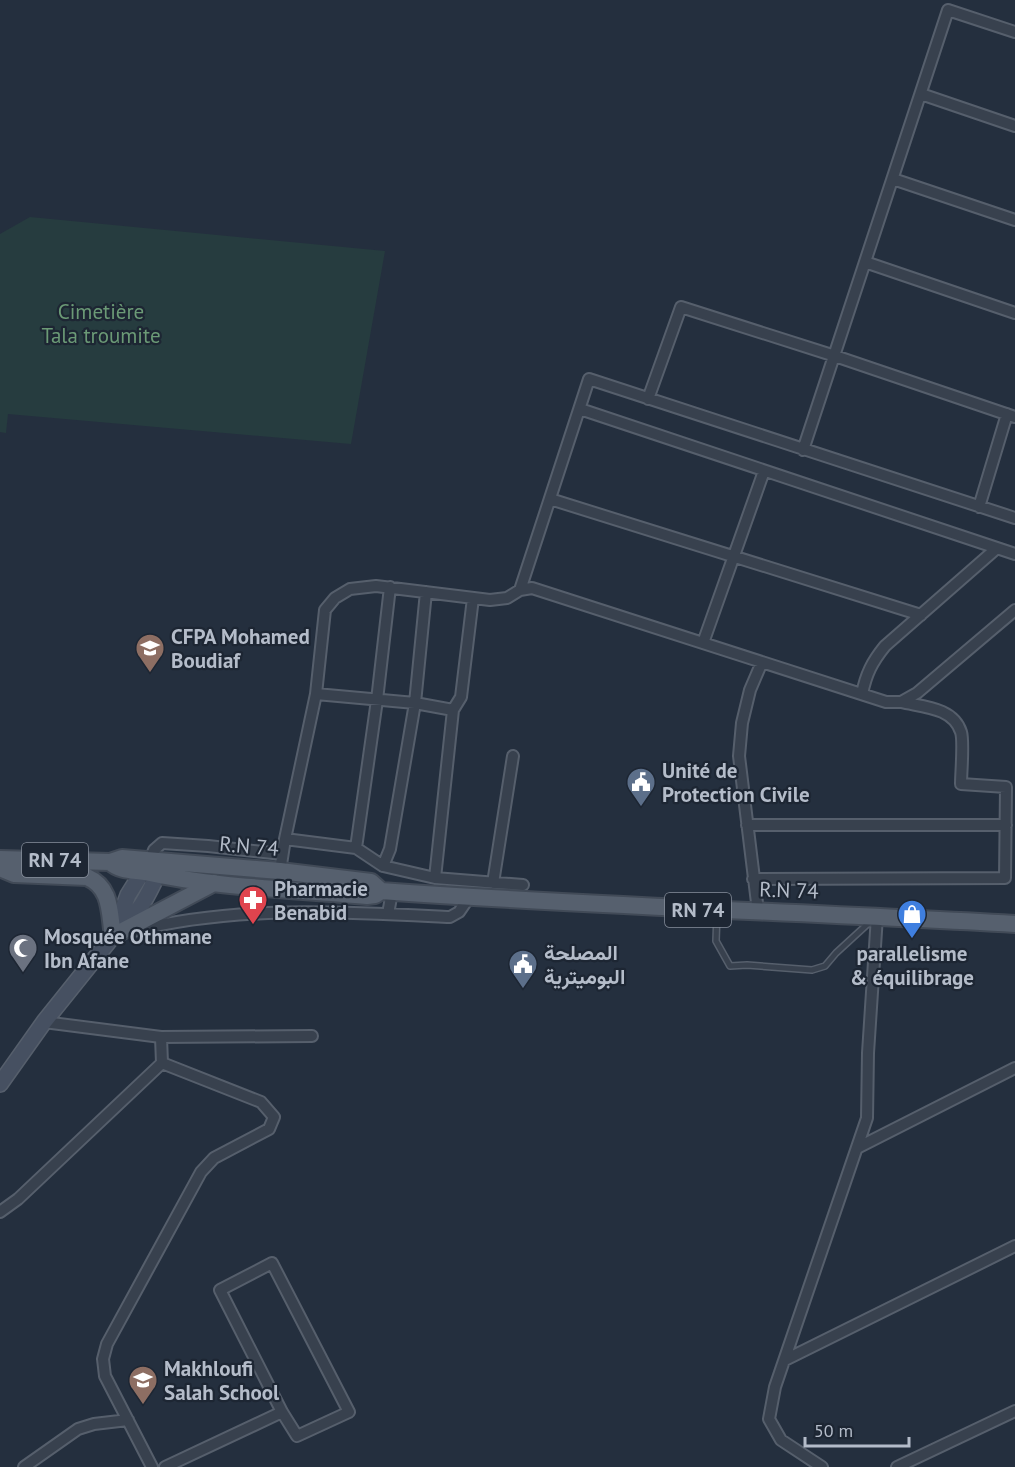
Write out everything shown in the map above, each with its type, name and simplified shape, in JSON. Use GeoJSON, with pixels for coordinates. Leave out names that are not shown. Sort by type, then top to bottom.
{"type":"FeatureCollection","features":[{"type":"Feature","properties":{"kind":"main road","name":"R.N 74"},"geometry":{"type":"LineString","coordinates":[[0,859],[110,862],[122,858],[215,883],[367,896],[386,891],[717,911],[877,916],[1015,924]]}},
{"type":"Feature","properties":{"kind":"main road","name":"R.N 74"},"geometry":{"type":"LineString","coordinates":[[153,867],[281,862],[371,882],[386,891]]}},
{"type":"Feature","properties":{"kind":"main road"},"geometry":{"type":"LineString","coordinates":[[0,868],[14,874],[87,877],[98,881],[107,899],[113,936],[215,883]]}},
{"type":"Feature","properties":{"kind":"street"},"geometry":{"type":"LineString","coordinates":[[803,450],[948,10],[1015,32]]}},
{"type":"Feature","properties":{"kind":"street"},"geometry":{"type":"LineString","coordinates":[[921,94],[1015,126]]}},
{"type":"Feature","properties":{"kind":"street"},"geometry":{"type":"LineString","coordinates":[[893,179],[1015,220]]}},
{"type":"Feature","properties":{"kind":"street"},"geometry":{"type":"LineString","coordinates":[[865,262],[1015,314]]}},
{"type":"Feature","properties":{"kind":"street"},"geometry":{"type":"LineString","coordinates":[[648,399],[681,307],[835,356],[1011,415],[979,507]]}},
{"type":"Feature","properties":{"kind":"street"},"geometry":{"type":"LineString","coordinates":[[520,590],[589,379],[1015,518]]}},
{"type":"Feature","properties":{"kind":"street"},"geometry":{"type":"LineString","coordinates":[[580,409],[1015,554]]}},
{"type":"Feature","properties":{"kind":"street"},"geometry":{"type":"LineString","coordinates":[[703,643],[764,471]]}},
{"type":"Feature","properties":{"kind":"street"},"geometry":{"type":"LineString","coordinates":[[550,498],[921,615]]}},
{"type":"Feature","properties":{"kind":"street"},"geometry":{"type":"LineString","coordinates":[[862,694],[866,674],[885,646],[997,548]]}},
{"type":"Feature","properties":{"kind":"street"},"geometry":{"type":"LineString","coordinates":[[281,862],[316,694],[325,610],[335,598],[350,589],[376,586],[490,600],[507,598],[520,590],[532,588],[886,702],[901,702],[950,715],[962,732],[961,784],[1006,786],[1005,878],[753,879]]}},
{"type":"Feature","properties":{"kind":"street"},"geometry":{"type":"LineString","coordinates":[[356,848],[390,587]]}},
{"type":"Feature","properties":{"kind":"street"},"geometry":{"type":"LineString","coordinates":[[383,866],[390,849],[415,703],[426,592]]}},
{"type":"Feature","properties":{"kind":"street"},"geometry":{"type":"LineString","coordinates":[[435,878],[453,710],[461,697],[472,598]]}},
{"type":"Feature","properties":{"kind":"street"},"geometry":{"type":"LineString","coordinates":[[901,702],[917,693],[1015,610]]}},
{"type":"Feature","properties":{"kind":"street"},"geometry":{"type":"LineString","coordinates":[[758,911],[739,756],[750,690],[762,662]]}},
{"type":"Feature","properties":{"kind":"street"},"geometry":{"type":"LineString","coordinates":[[316,694],[415,703],[453,710]]}},
{"type":"Feature","properties":{"kind":"street"},"geometry":{"type":"LineString","coordinates":[[493,883],[513,756]]}},
{"type":"Feature","properties":{"kind":"street"},"geometry":{"type":"LineString","coordinates":[[747,825],[1006,825]]}},
{"type":"Feature","properties":{"kind":"street"},"geometry":{"type":"LineString","coordinates":[[285,838],[356,848],[383,866],[435,878],[523,885]]}},
{"type":"Feature","properties":{"kind":"street"},"geometry":{"type":"LineString","coordinates":[[0,1084],[44,1022],[113,936],[128,895],[153,867]]}},
{"type":"Feature","properties":{"kind":"street"},"geometry":{"type":"LineString","coordinates":[[386,891],[388,914]]}},
{"type":"Feature","properties":{"kind":"street"},"geometry":{"type":"LineString","coordinates":[[113,936],[170,922],[267,912],[325,911],[450,917],[459,912],[471,896]]}},
{"type":"Feature","properties":{"kind":"street"},"geometry":{"type":"LineString","coordinates":[[822,1467],[781,1440],[769,1419],[776,1387],[867,1118],[868,1053],[877,916]]}},
{"type":"Feature","properties":{"kind":"street"},"geometry":{"type":"LineString","coordinates":[[44,1022],[161,1036],[312,1036]]}},
{"type":"Feature","properties":{"kind":"street"},"geometry":{"type":"LineString","coordinates":[[0,1212],[18,1199],[162,1063],[161,1036]]}},
{"type":"Feature","properties":{"kind":"street"},"geometry":{"type":"LineString","coordinates":[[152,1467],[105,1376],[103,1359],[106,1344],[201,1172],[214,1158],[269,1129],[274,1117],[261,1102],[162,1063]]}},
{"type":"Feature","properties":{"kind":"street"},"geometry":{"type":"LineString","coordinates":[[859,1147],[1015,1068]]}},
{"type":"Feature","properties":{"kind":"street"},"geometry":{"type":"LineString","coordinates":[[785,1360],[1015,1246]]}},
{"type":"Feature","properties":{"kind":"street"},"geometry":{"type":"LineString","coordinates":[[272,1263],[349,1412],[297,1436],[282,1412],[220,1290],[272,1263]]}},
{"type":"Feature","properties":{"kind":"street"},"geometry":{"type":"LineString","coordinates":[[165,1467],[282,1412]]}},
{"type":"Feature","properties":{"kind":"street"},"geometry":{"type":"LineString","coordinates":[[897,1467],[1015,1412]]}},
{"type":"Feature","properties":{"kind":"street"},"geometry":{"type":"LineString","coordinates":[[24,1467],[78,1429],[94,1424],[128,1420]]}},
{"type":"Feature","properties":{"kind":"lane"},"geometry":{"type":"LineString","coordinates":[[717,911],[716,941],[730,966],[747,965],[812,970],[825,966],[877,916]]}},
{"type":"Feature","properties":{"kind":"green space","name":"Cimetière Tala troumite"},"geometry":{"type":"Polygon","coordinates":[[[30,217],[385,251],[351,444],[8,414],[6,433],[0,432],[0,234],[30,217]]]}},
{"type":"Feature","properties":{"kind":"place","name":"CFPA Mohamed Boudiaf"},"geometry":{"type":"Point","coordinates":[150,674]}},
{"type":"Feature","properties":{"kind":"place","name":"Unité de Protection Civile"},"geometry":{"type":"Point","coordinates":[641,808]}},
{"type":"Feature","properties":{"kind":"place","name":"Pharmacie Benabid"},"geometry":{"type":"Point","coordinates":[253,926]}},
{"type":"Feature","properties":{"kind":"place","name":"parallelisme & équilibrage"},"geometry":{"type":"Point","coordinates":[912,940]}},
{"type":"Feature","properties":{"kind":"place","name":"Mosquée Othmane Ibn Afane"},"geometry":{"type":"Point","coordinates":[23,974]}},
{"type":"Feature","properties":{"kind":"place","name":"المصلحة البوميترية"},"geometry":{"type":"Point","coordinates":[523,990]}},
{"type":"Feature","properties":{"kind":"place","name":"Makhloufi Salah School"},"geometry":{"type":"Point","coordinates":[143,1406]}}]}
